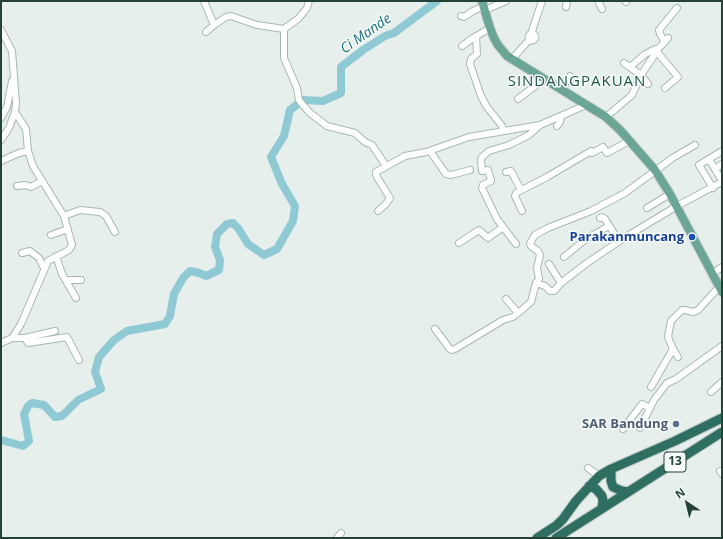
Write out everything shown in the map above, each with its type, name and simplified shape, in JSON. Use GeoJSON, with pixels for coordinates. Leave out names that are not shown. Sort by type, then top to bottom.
{"type":"FeatureCollection","features":[{"type":"Feature","properties":{"kind":"highway","name":"13"},"geometry":{"type":"LineString","coordinates":[[537,538],[557,526],[589,486],[599,476],[611,468],[680,439],[722,418]]}},
{"type":"Feature","properties":{"kind":"highway","name":"13"},"geometry":{"type":"LineString","coordinates":[[556,538],[602,508],[721,436]]}},
{"type":"Feature","properties":{"kind":"highway"},"geometry":{"type":"LineString","coordinates":[[611,468],[612,487],[628,492]]}},
{"type":"Feature","properties":{"kind":"highway"},"geometry":{"type":"LineString","coordinates":[[589,486],[596,489],[602,496],[602,508]]}},
{"type":"Feature","properties":{"kind":"main road"},"geometry":{"type":"LineString","coordinates":[[484,6],[490,28],[498,45],[512,60],[606,117],[655,170],[677,206],[721,290]]}},
{"type":"Feature","properties":{"kind":"street"},"geometry":{"type":"LineString","coordinates":[[204,1],[214,25]]}},
{"type":"Feature","properties":{"kind":"street"},"geometry":{"type":"LineString","coordinates":[[206,32],[223,18],[231,16],[257,25],[284,29],[297,20],[307,8],[309,1]]}},
{"type":"Feature","properties":{"kind":"street"},"geometry":{"type":"LineString","coordinates":[[461,16],[464,18],[473,11],[484,6],[506,1]]}},
{"type":"Feature","properties":{"kind":"street"},"geometry":{"type":"LineString","coordinates":[[512,60],[530,37],[542,1]]}},
{"type":"Feature","properties":{"kind":"street"},"geometry":{"type":"LineString","coordinates":[[598,1],[602,9]]}},
{"type":"Feature","properties":{"kind":"street"},"geometry":{"type":"LineString","coordinates":[[307,8],[312,14]]}},
{"type":"Feature","properties":{"kind":"street"},"geometry":{"type":"LineString","coordinates":[[606,117],[632,95],[641,74],[666,40],[660,34],[659,30],[677,8]]}},
{"type":"Feature","properties":{"kind":"street"},"geometry":{"type":"LineString","coordinates":[[462,46],[490,28]]}},
{"type":"Feature","properties":{"kind":"street"},"geometry":{"type":"LineString","coordinates":[[284,29],[284,58],[297,88],[300,102],[310,113],[327,126],[355,133],[367,143],[372,145],[386,166]]}},
{"type":"Feature","properties":{"kind":"street"},"geometry":{"type":"LineString","coordinates":[[1,30],[12,51],[16,103],[15,112],[9,128],[1,140]]}},
{"type":"Feature","properties":{"kind":"street"},"geometry":{"type":"LineString","coordinates":[[476,36],[477,54],[471,59],[470,64],[487,107],[502,126],[503,131]]}},
{"type":"Feature","properties":{"kind":"street"},"geometry":{"type":"LineString","coordinates":[[648,84],[641,74],[627,65],[644,54],[653,50],[658,50]]}},
{"type":"Feature","properties":{"kind":"street"},"geometry":{"type":"LineString","coordinates":[[658,50],[678,77],[665,88]]}},
{"type":"Feature","properties":{"kind":"street"},"geometry":{"type":"LineString","coordinates":[[1,118],[7,107],[14,73]]}},
{"type":"Feature","properties":{"kind":"street"},"geometry":{"type":"LineString","coordinates":[[561,90],[570,76]]}},
{"type":"Feature","properties":{"kind":"street"},"geometry":{"type":"LineString","coordinates":[[518,99],[544,79]]}},
{"type":"Feature","properties":{"kind":"street"},"geometry":{"type":"LineString","coordinates":[[378,211],[390,198],[376,174],[376,172],[386,166],[410,154],[430,151],[469,137],[540,124],[586,105]]}},
{"type":"Feature","properties":{"kind":"street"},"geometry":{"type":"LineString","coordinates":[[12,338],[21,324],[48,261],[69,250],[72,246],[64,216],[33,166],[28,151],[26,129],[15,112]]}},
{"type":"Feature","properties":{"kind":"street"},"geometry":{"type":"LineString","coordinates":[[557,126],[561,116]]}},
{"type":"Feature","properties":{"kind":"street"},"geometry":{"type":"LineString","coordinates":[[516,244],[493,211],[482,186],[491,181],[488,170],[482,170],[480,160],[489,151],[501,148],[526,137],[537,129],[540,124]]}},
{"type":"Feature","properties":{"kind":"street"},"geometry":{"type":"LineString","coordinates":[[522,211],[515,196],[516,193],[591,151],[592,152],[603,147],[607,153],[629,141]]}},
{"type":"Feature","properties":{"kind":"street"},"geometry":{"type":"LineString","coordinates":[[435,329],[452,350],[464,345],[503,320],[513,317],[532,302],[536,283],[539,279],[537,268],[540,255],[530,243],[535,235],[548,228],[591,211],[625,193],[655,170],[695,145]]}},
{"type":"Feature","properties":{"kind":"street"},"geometry":{"type":"LineString","coordinates":[[1,161],[18,153],[28,151]]}},
{"type":"Feature","properties":{"kind":"street"},"geometry":{"type":"LineString","coordinates":[[430,151],[446,174],[451,175],[470,170]]}},
{"type":"Feature","properties":{"kind":"street"},"geometry":{"type":"LineString","coordinates":[[712,188],[699,165],[722,151]]}},
{"type":"Feature","properties":{"kind":"street"},"geometry":{"type":"LineString","coordinates":[[536,283],[545,286],[552,291],[556,290],[561,283],[619,241],[722,181],[709,159]]}},
{"type":"Feature","properties":{"kind":"street"},"geometry":{"type":"LineString","coordinates":[[715,169],[722,164]]}},
{"type":"Feature","properties":{"kind":"street"},"geometry":{"type":"LineString","coordinates":[[506,172],[511,171],[521,190]]}},
{"type":"Feature","properties":{"kind":"street"},"geometry":{"type":"LineString","coordinates":[[16,186],[25,185],[31,187],[42,180]]}},
{"type":"Feature","properties":{"kind":"street"},"geometry":{"type":"LineString","coordinates":[[647,208],[670,194]]}},
{"type":"Feature","properties":{"kind":"street"},"geometry":{"type":"LineString","coordinates":[[64,216],[78,211],[100,212],[106,216],[115,232]]}},
{"type":"Feature","properties":{"kind":"street"},"geometry":{"type":"LineString","coordinates":[[600,218],[603,217],[619,241]]}},
{"type":"Feature","properties":{"kind":"street"},"geometry":{"type":"LineString","coordinates":[[564,257],[586,239],[609,226]]}},
{"type":"Feature","properties":{"kind":"street"},"geometry":{"type":"LineString","coordinates":[[459,243],[479,230],[488,238],[503,227]]}},
{"type":"Feature","properties":{"kind":"street"},"geometry":{"type":"LineString","coordinates":[[51,235],[68,229]]}},
{"type":"Feature","properties":{"kind":"street"},"geometry":{"type":"LineString","coordinates":[[22,253],[30,251],[39,258],[44,268]]}},
{"type":"Feature","properties":{"kind":"street"},"geometry":{"type":"LineString","coordinates":[[56,256],[66,280],[76,298]]}},
{"type":"Feature","properties":{"kind":"street"},"geometry":{"type":"LineString","coordinates":[[549,264],[561,283]]}},
{"type":"Feature","properties":{"kind":"street"},"geometry":{"type":"LineString","coordinates":[[712,274],[722,267]]}},
{"type":"Feature","properties":{"kind":"street"},"geometry":{"type":"LineString","coordinates":[[66,280],[81,280]]}},
{"type":"Feature","properties":{"kind":"street"},"geometry":{"type":"LineString","coordinates":[[678,357],[668,337],[671,321],[682,310],[693,312],[698,310],[721,290]]}},
{"type":"Feature","properties":{"kind":"street"},"geometry":{"type":"LineString","coordinates":[[506,299],[518,313]]}},
{"type":"Feature","properties":{"kind":"street"},"geometry":{"type":"LineString","coordinates":[[1,343],[12,338],[25,338],[55,331]]}},
{"type":"Feature","properties":{"kind":"street"},"geometry":{"type":"LineString","coordinates":[[25,338],[28,343],[67,337],[78,360]]}},
{"type":"Feature","properties":{"kind":"street"},"geometry":{"type":"LineString","coordinates":[[640,428],[658,393],[667,383],[676,379],[722,346]]}},
{"type":"Feature","properties":{"kind":"street"},"geometry":{"type":"LineString","coordinates":[[651,387],[673,349]]}},
{"type":"Feature","properties":{"kind":"street"},"geometry":{"type":"LineString","coordinates":[[711,392],[722,382]]}},
{"type":"Feature","properties":{"kind":"street"},"geometry":{"type":"LineString","coordinates":[[623,429],[642,404],[650,408]]}},
{"type":"Feature","properties":{"kind":"street"},"geometry":{"type":"LineString","coordinates":[[588,468],[599,476]]}},
{"type":"Feature","properties":{"kind":"waterway","name":"Ci Mande"},"geometry":{"type":"LineString","coordinates":[[1,440],[23,446],[29,441],[24,414],[28,406],[32,403],[44,405],[55,417],[62,416],[78,400],[101,389],[95,372],[99,357],[114,340],[127,331],[165,324],[170,316],[174,294],[183,278],[190,271],[206,276],[219,270],[220,260],[215,247],[217,234],[227,224],[233,223],[248,244],[264,255],[277,249],[293,221],[295,206],[282,184],[271,157],[284,136],[290,110],[303,100],[323,101],[341,93],[341,67],[363,50],[385,36],[394,33],[437,1]]}},
{"type":"Feature","properties":{"kind":"place","name":"Parakanmuncang"},"geometry":{"type":"Point","coordinates":[692,237]}},
{"type":"Feature","properties":{"kind":"place","name":"SAR Bandung"},"geometry":{"type":"Point","coordinates":[676,424]}},
{"type":"Feature","properties":{"kind":"district","name":"SINDANGPAKUAN"},"geometry":{"type":"Point","coordinates":[577,82]}}]}
